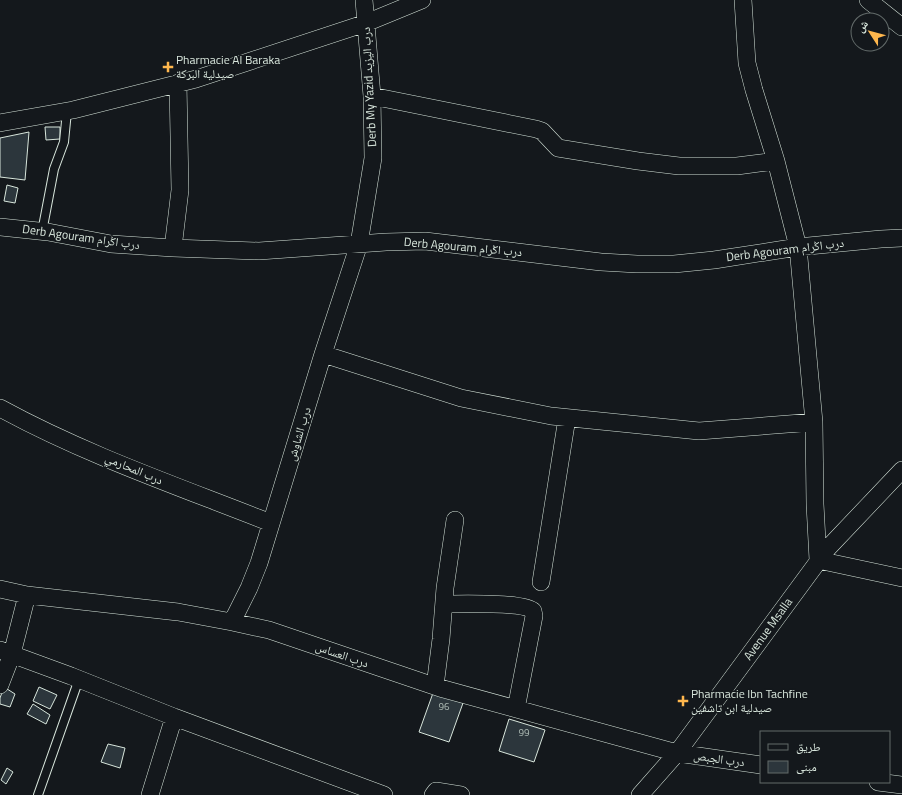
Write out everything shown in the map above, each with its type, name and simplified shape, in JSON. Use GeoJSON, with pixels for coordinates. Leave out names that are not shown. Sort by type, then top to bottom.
{"type":"FeatureCollection","features":[{"type":"Feature","properties":{"kind":"street","name":"Derb My Yazid درب اليزيد"},"geometry":{"type":"LineString","coordinates":[[359,244],[372,158],[372,96],[364,0]]}},
{"type":"Feature","properties":{"kind":"street"},"geometry":{"type":"LineString","coordinates":[[0,123],[67,111],[178,83],[366,23],[422,0]]}},
{"type":"Feature","properties":{"kind":"street"},"geometry":{"type":"LineString","coordinates":[[743,0],[748,63],[754,90],[776,161],[798,247],[814,422],[815,504],[818,560],[902,578]]}},
{"type":"Feature","properties":{"kind":"street"},"geometry":{"type":"LineString","coordinates":[[868,0],[902,27]]}},
{"type":"Feature","properties":{"kind":"street"},"geometry":{"type":"LineString","coordinates":[[173,248],[180,190],[178,83]]}},
{"type":"Feature","properties":{"kind":"street"},"geometry":{"type":"LineString","coordinates":[[372,96],[536,129],[542,131],[558,148],[638,161],[679,166],[737,166],[776,161]]}},
{"type":"Feature","properties":{"kind":"street","name":"Derb Agouram درب اڭرام"},"geometry":{"type":"LineString","coordinates":[[0,227],[42,232],[111,244],[173,248],[259,251],[386,242],[425,241],[601,262],[638,264],[698,262],[798,247],[902,238]]}},
{"type":"Feature","properties":{"kind":"street","name":"درب الشاوش"},"geometry":{"type":"LineString","coordinates":[[232,622],[255,574],[323,354],[359,244]]}},
{"type":"Feature","properties":{"kind":"street"},"geometry":{"type":"LineString","coordinates":[[323,354],[461,398],[551,416],[699,431],[814,422]]}},
{"type":"Feature","properties":{"kind":"street","name":"درب المحارمي"},"geometry":{"type":"LineString","coordinates":[[0,408],[61,438],[133,469],[271,523]]}},
{"type":"Feature","properties":{"kind":"street"},"geometry":{"type":"LineString","coordinates":[[541,582],[567,418]]}},
{"type":"Feature","properties":{"kind":"street","name":"Avenue Msalla"},"geometry":{"type":"LineString","coordinates":[[640,795],[677,753],[818,560],[902,470]]}},
{"type":"Feature","properties":{"kind":"street"},"geometry":{"type":"LineString","coordinates":[[435,686],[445,588],[455,520]]}},
{"type":"Feature","properties":{"kind":"street","name":"درب العساس"},"geometry":{"type":"LineString","coordinates":[[0,589],[27,595],[178,612],[269,630],[435,686],[677,753]]}},
{"type":"Feature","properties":{"kind":"street"},"geometry":{"type":"LineString","coordinates":[[0,685],[6,652],[27,595]]}},
{"type":"Feature","properties":{"kind":"street"},"geometry":{"type":"LineString","coordinates":[[444,604],[527,607],[533,611],[534,616],[516,709]]}},
{"type":"Feature","properties":{"kind":"street"},"geometry":{"type":"LineString","coordinates":[[6,652],[174,717],[384,795]]}},
{"type":"Feature","properties":{"kind":"street"},"geometry":{"type":"LineString","coordinates":[[150,795],[174,717]]}},
{"type":"Feature","properties":{"kind":"street","name":"درب الجبص"},"geometry":{"type":"LineString","coordinates":[[677,753],[760,765]]}},
{"type":"Feature","properties":{"kind":"street"},"geometry":{"type":"LineString","coordinates":[[886,783],[902,785]]}},
{"type":"Feature","properties":{"kind":"street"},"geometry":{"type":"LineString","coordinates":[[433,795],[436,791],[461,795]]}},
{"type":"Feature","properties":{"kind":"lane"},"geometry":{"type":"LineString","coordinates":[[42,232],[54,169],[64,142],[67,111]]}},
{"type":"Feature","properties":{"kind":"lane"},"geometry":{"type":"LineString","coordinates":[[38,795],[79,680]]}},
{"type":"Feature","properties":{"kind":"building"},"geometry":{"type":"Polygon","coordinates":[[[45,127],[60,127],[60,139],[46,140],[45,127]]]}},
{"type":"Feature","properties":{"kind":"building"},"geometry":{"type":"Polygon","coordinates":[[[29,132],[25,180],[0,177],[0,138],[29,132]]]}},
{"type":"Feature","properties":{"kind":"building"},"geometry":{"type":"Polygon","coordinates":[[[7,185],[18,188],[15,203],[4,201],[7,185]]]}},
{"type":"Feature","properties":{"kind":"building"},"geometry":{"type":"Polygon","coordinates":[[[4,687],[15,694],[10,707],[0,704],[0,698],[4,687]]]}},
{"type":"Feature","properties":{"kind":"building"},"geometry":{"type":"Polygon","coordinates":[[[39,687],[57,695],[50,709],[33,701],[39,687]]]}},
{"type":"Feature","properties":{"kind":"building"},"geometry":{"type":"Polygon","coordinates":[[[433,693],[463,703],[449,742],[419,732],[433,693]]]}},
{"type":"Feature","properties":{"kind":"building"},"geometry":{"type":"Polygon","coordinates":[[[33,704],[50,715],[46,724],[27,714],[33,704]]]}},
{"type":"Feature","properties":{"kind":"building"},"geometry":{"type":"Polygon","coordinates":[[[509,719],[545,730],[534,762],[499,751],[509,719]]]}},
{"type":"Feature","properties":{"kind":"building"},"geometry":{"type":"Polygon","coordinates":[[[108,744],[125,748],[120,768],[101,762],[108,744]]]}},
{"type":"Feature","properties":{"kind":"building"},"geometry":{"type":"Polygon","coordinates":[[[7,768],[13,772],[6,784],[1,780],[7,768]]]}},
{"type":"Feature","properties":{"kind":"place","name":"Pharmacie Al Baraka صيدلية البركة"},"geometry":{"type":"Point","coordinates":[168,67]}},
{"type":"Feature","properties":{"kind":"place","name":"Pharmacie Ibn Tachfine صيدلية ابن تاشفين"},"geometry":{"type":"Point","coordinates":[683,701]}}]}
